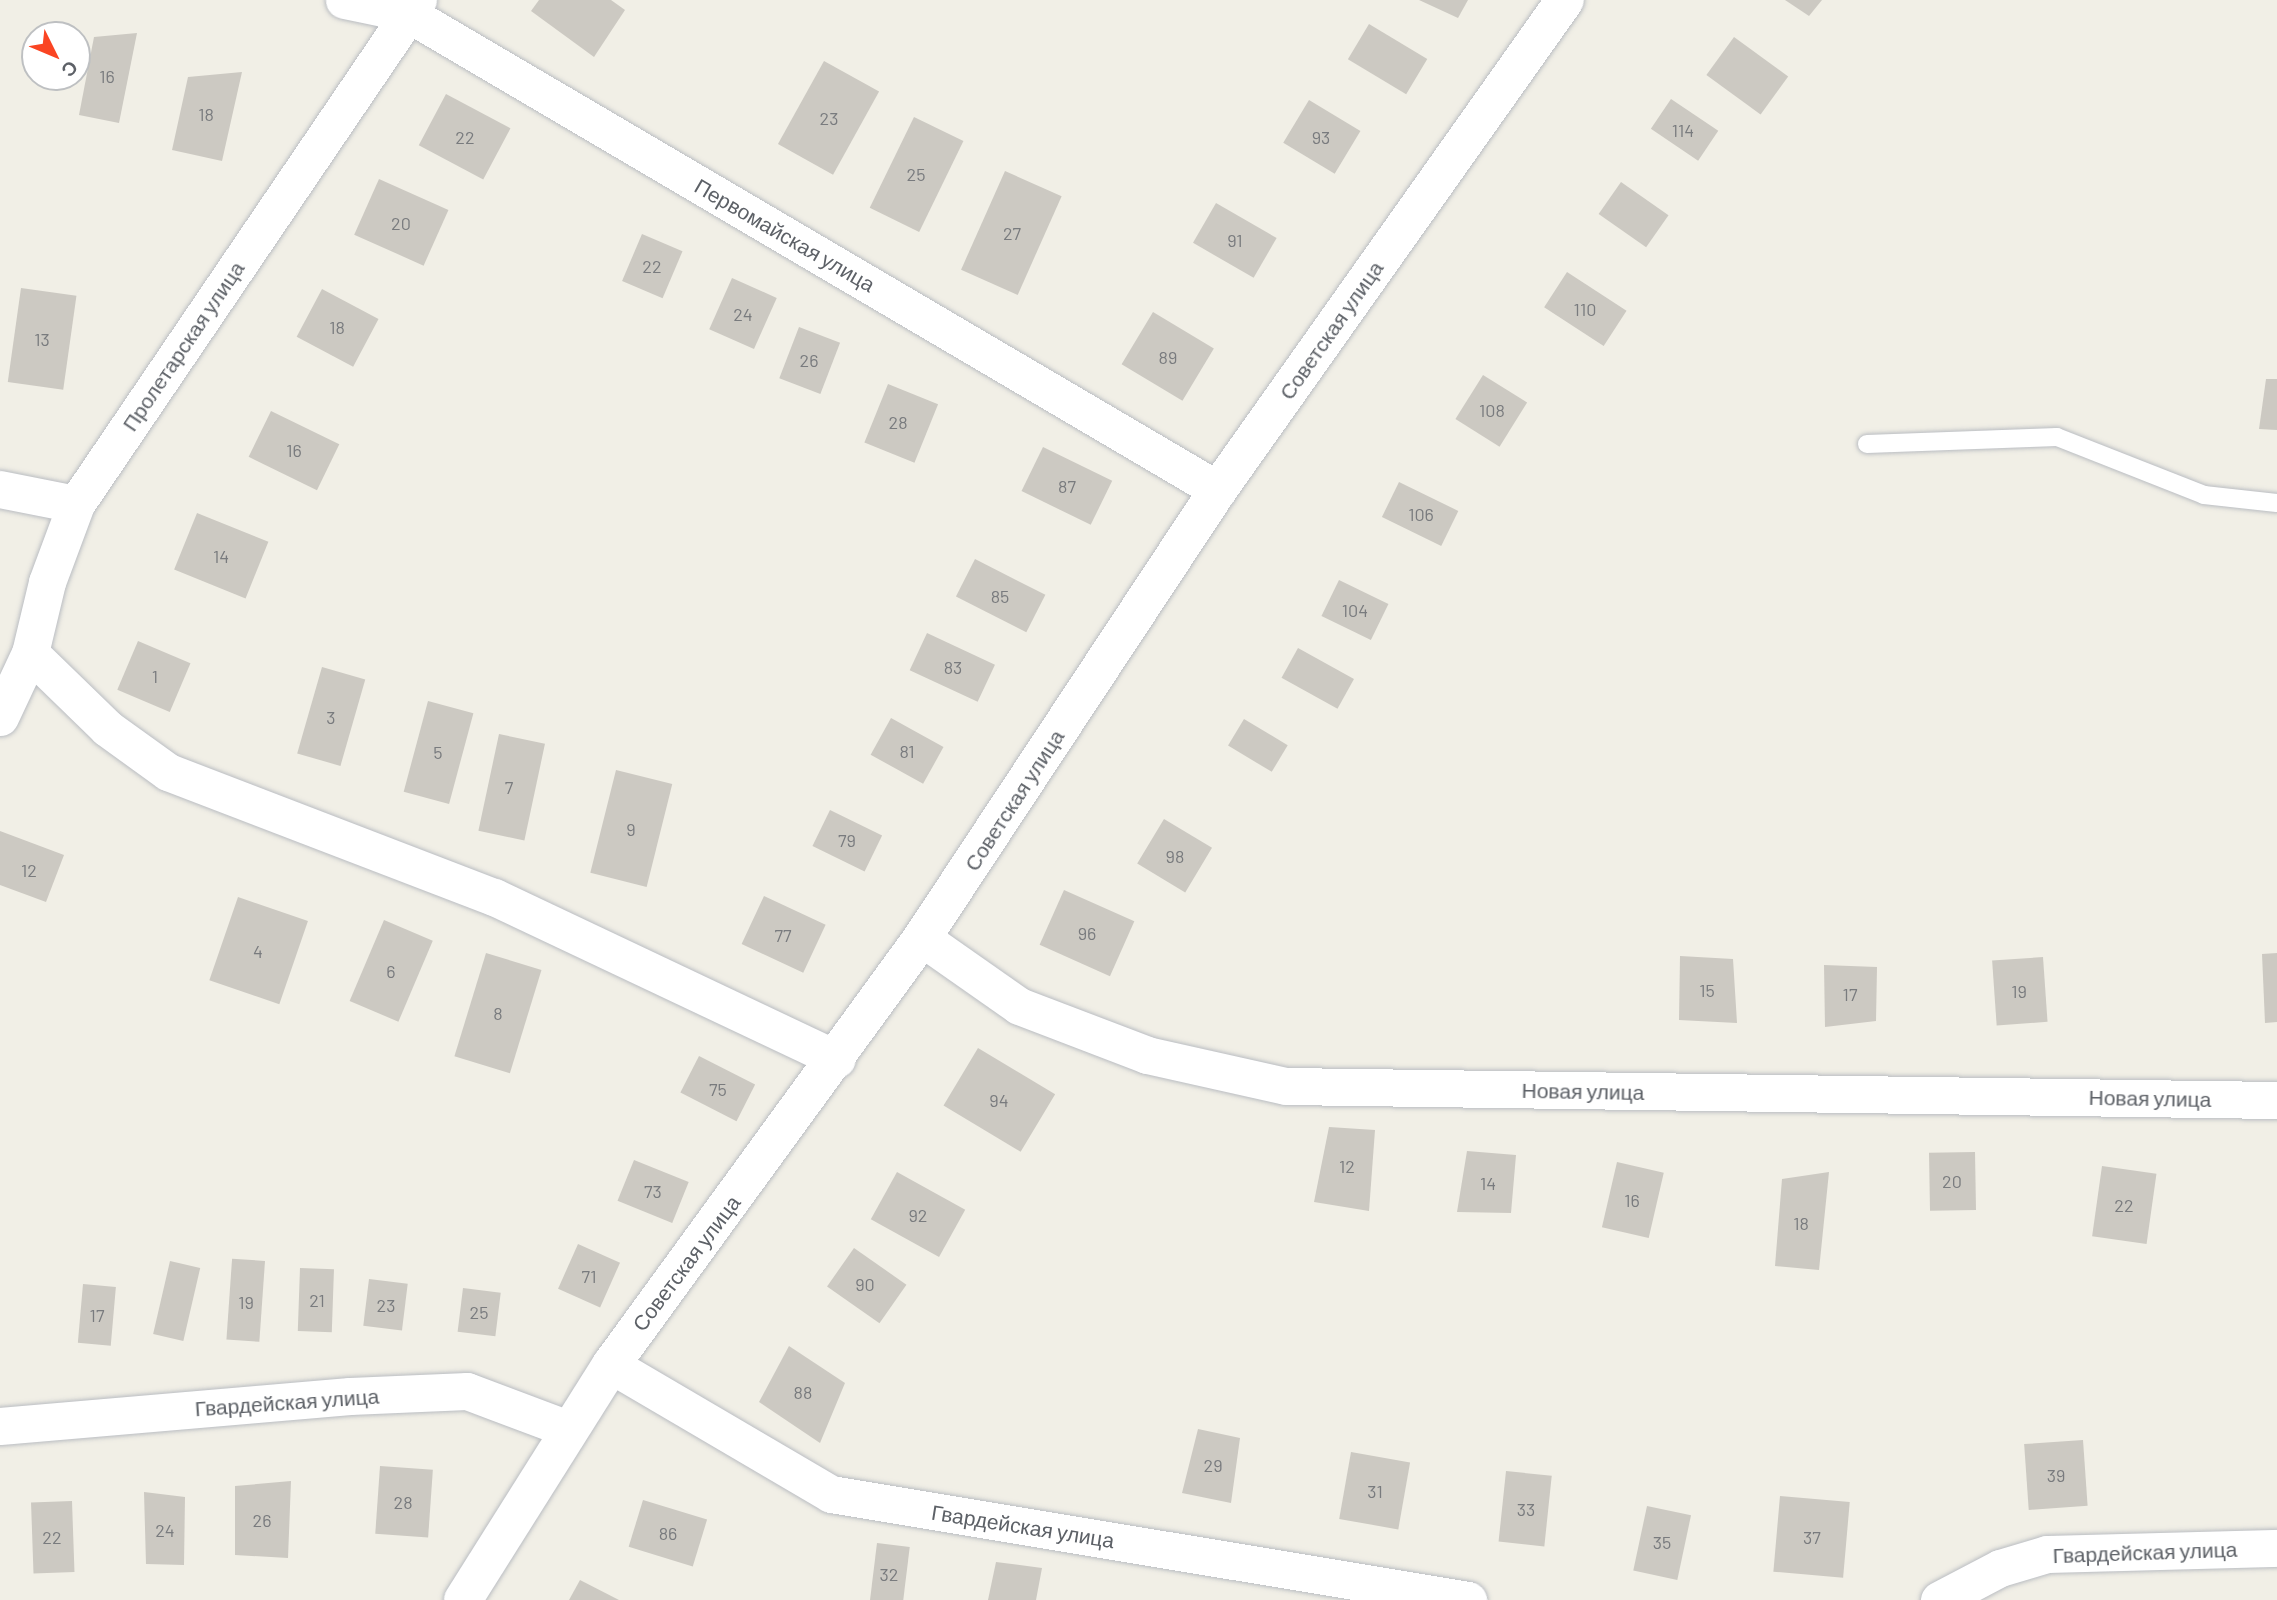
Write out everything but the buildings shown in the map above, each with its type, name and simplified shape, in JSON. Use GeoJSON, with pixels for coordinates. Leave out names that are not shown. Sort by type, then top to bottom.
{"type":"FeatureCollection","features":[{"type":"Feature","properties":{"kind":"street","name":"Первомайская улица"},"geometry":{"type":"LineString","coordinates":[[344,0],[412,7],[1218,490]]}},
{"type":"Feature","properties":{"kind":"street","name":"Советская улица"},"geometry":{"type":"LineString","coordinates":[[463,1600],[568,1429],[611,1365],[837,1059],[922,938],[1218,490],[1565,0]]}},
{"type":"Feature","properties":{"kind":"street","name":"Пролетарская улица"},"geometry":{"type":"LineString","coordinates":[[0,718],[30,653],[47,582],[76,503],[412,7]]}},
{"type":"Feature","properties":{"kind":"street"},"geometry":{"type":"LineString","coordinates":[[0,489],[76,503]]}},
{"type":"Feature","properties":{"kind":"street"},"geometry":{"type":"LineString","coordinates":[[30,653],[107,728],[168,772],[494,897],[837,1059]]}},
{"type":"Feature","properties":{"kind":"street","name":"Новая улица"},"geometry":{"type":"LineString","coordinates":[[922,938],[1019,1006],[1147,1055],[1286,1086],[2277,1100]]}},
{"type":"Feature","properties":{"kind":"street","name":"Гвардейская улица"},"geometry":{"type":"LineString","coordinates":[[611,1365],[831,1494],[1468,1600]]}},
{"type":"Feature","properties":{"kind":"street","name":"Гвардейская улица"},"geometry":{"type":"LineString","coordinates":[[0,1426],[350,1396],[467,1391],[568,1429]]}},
{"type":"Feature","properties":{"kind":"street","name":"Гвардейская улица"},"geometry":{"type":"LineString","coordinates":[[1939,1600],[2000,1568],[2047,1554],[2277,1548]]}},
{"type":"Feature","properties":{"kind":"lane"},"geometry":{"type":"LineString","coordinates":[[1867,444],[2057,438],[2204,495],[2277,503]]}}]}
